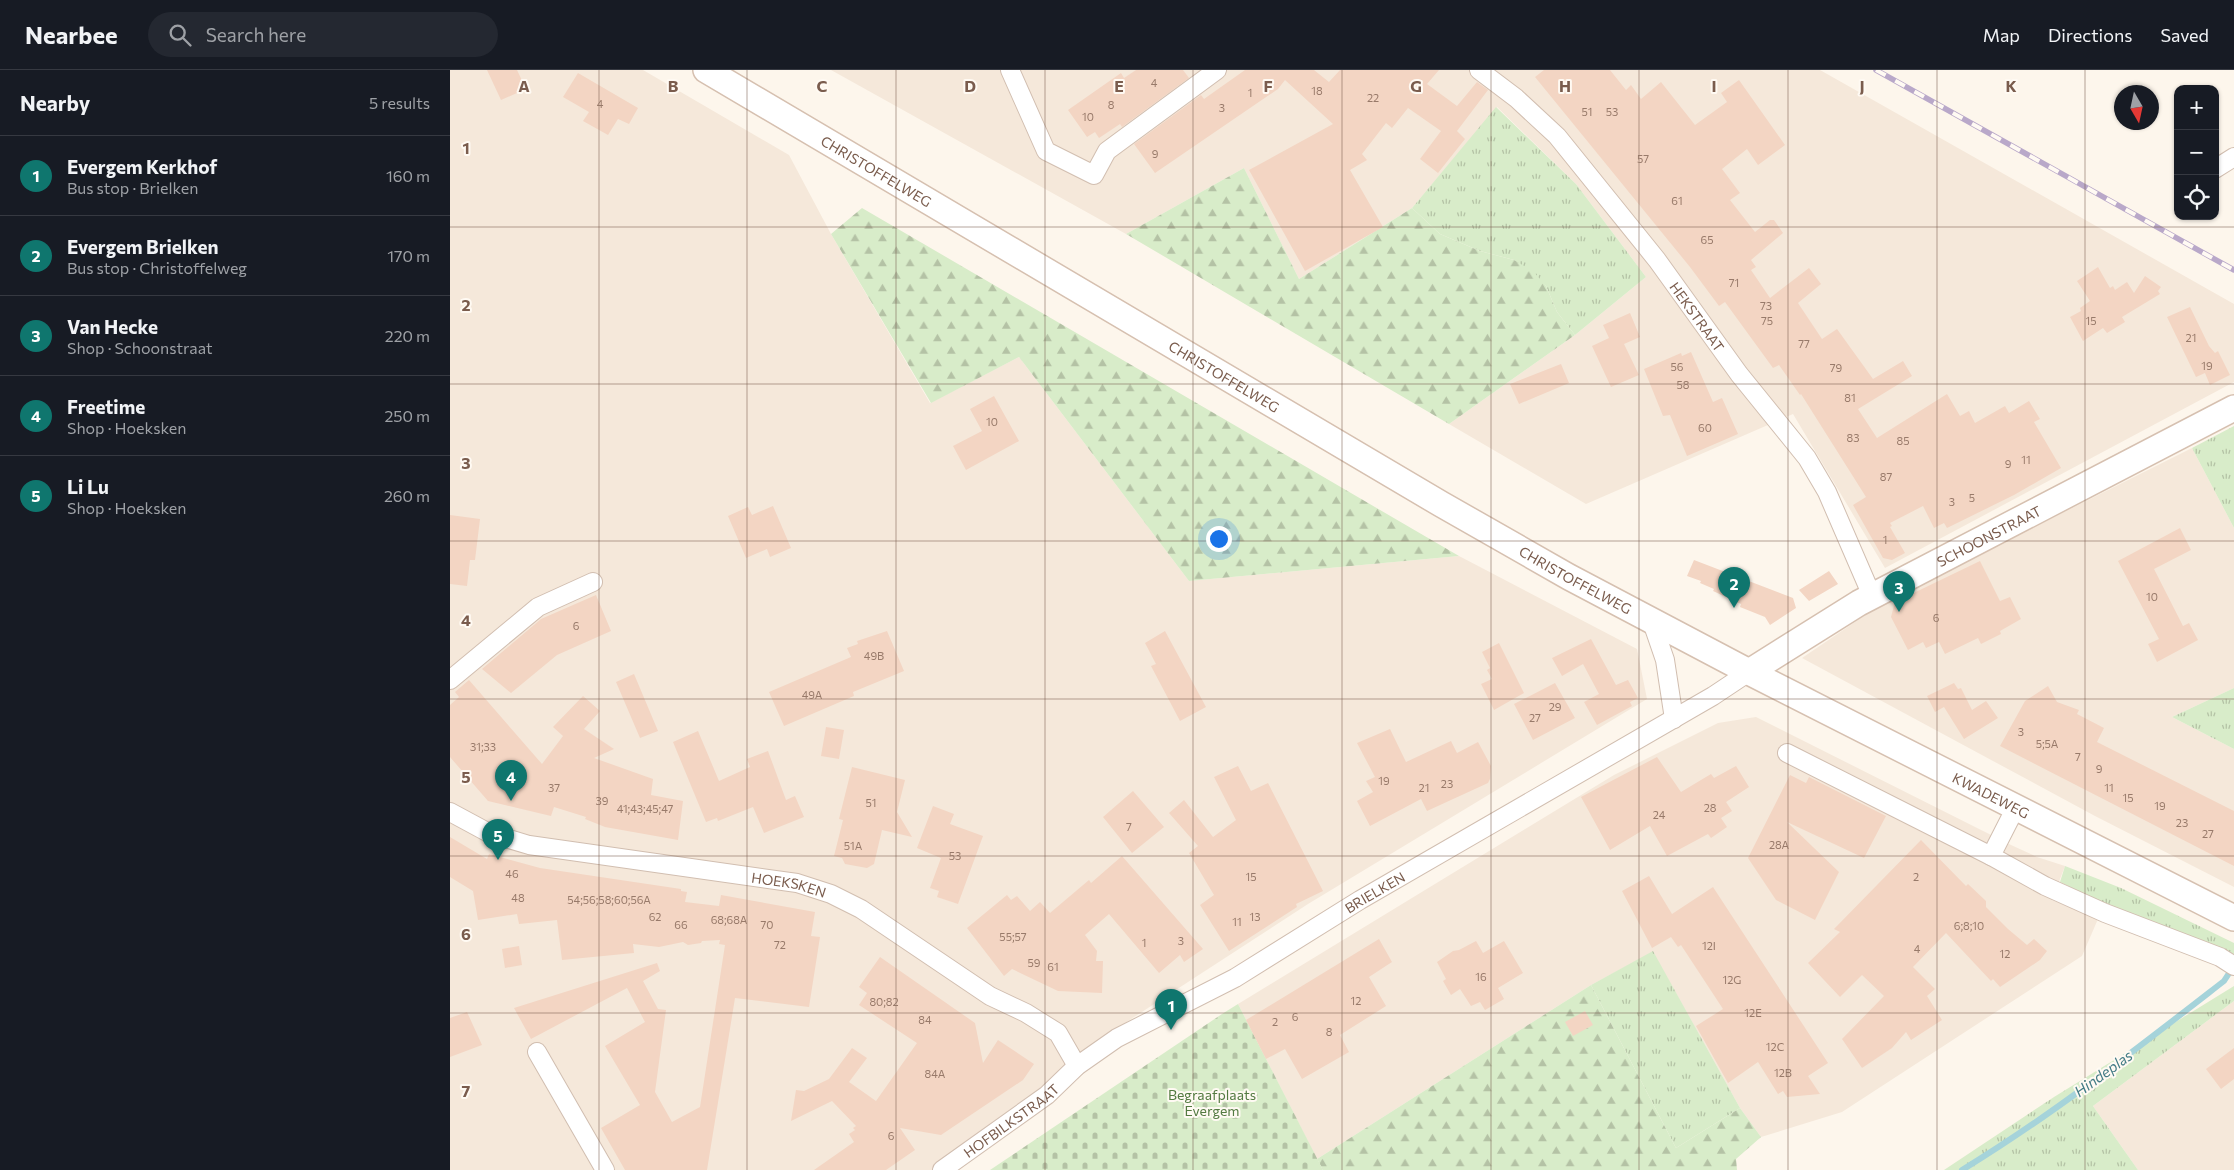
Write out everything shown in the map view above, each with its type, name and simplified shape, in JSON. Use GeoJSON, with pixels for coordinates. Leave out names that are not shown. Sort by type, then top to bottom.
{"type":"FeatureCollection","features":[{"type":"Feature","properties":{"kind":"main road","name":"CHRISTOFFELWEG"},"geometry":{"type":"LineString","coordinates":[[706,70],[1432,499],[1652,622],[1749,672]]}},
{"type":"Feature","properties":{"kind":"main road","name":"SCHOONSTRAAT"},"geometry":{"type":"LineString","coordinates":[[1749,672],[1872,596],[2234,408]]}},
{"type":"Feature","properties":{"kind":"main road","name":"KWADEWEG"},"geometry":{"type":"LineString","coordinates":[[1749,672],[2234,918]]}},
{"type":"Feature","properties":{"kind":"street"},"geometry":{"type":"LineString","coordinates":[[1010,70],[1046,151],[1094,175],[1107,151],[1217,70]]}},
{"type":"Feature","properties":{"kind":"street","name":"HEKSTRAAT"},"geometry":{"type":"LineString","coordinates":[[1479,70],[1516,98],[1568,148],[1651,253],[1739,374],[1807,458],[1827,492],[1872,596]]}},
{"type":"Feature","properties":{"kind":"street"},"geometry":{"type":"LineString","coordinates":[[2219,166],[2234,157]]}},
{"type":"Feature","properties":{"kind":"street"},"geometry":{"type":"LineString","coordinates":[[450,680],[538,607],[594,582]]}},
{"type":"Feature","properties":{"kind":"street"},"geometry":{"type":"LineString","coordinates":[[1652,622],[1665,660],[1674,718]]}},
{"type":"Feature","properties":{"kind":"street","name":"BRIELKEN"},"geometry":{"type":"LineString","coordinates":[[1077,1066],[1117,1038],[1235,978],[1360,900],[1674,718],[1749,672]]}},
{"type":"Feature","properties":{"kind":"street"},"geometry":{"type":"LineString","coordinates":[[1787,753],[1991,856],[2045,886],[2105,913],[2220,957],[2234,966]]}},
{"type":"Feature","properties":{"kind":"street"},"geometry":{"type":"LineString","coordinates":[[1991,856],[2016,807]]}},
{"type":"Feature","properties":{"kind":"street","name":"HOEKSKEN"},"geometry":{"type":"LineString","coordinates":[[450,812],[489,834],[529,845],[797,883],[831,894],[861,909],[990,996],[1058,1033],[1077,1066]]}},
{"type":"Feature","properties":{"kind":"street"},"geometry":{"type":"LineString","coordinates":[[537,1052],[605,1170]]}},
{"type":"Feature","properties":{"kind":"street","name":"HOFBILKSTRAAT"},"geometry":{"type":"LineString","coordinates":[[942,1170],[1047,1094],[1077,1066]]}},
{"type":"Feature","properties":{"kind":"shaded area"},"geometry":{"type":"Polygon","coordinates":[[[450,70],[643,70],[789,155],[831,234],[930,403],[1019,357],[1189,581],[1459,556],[1637,649],[1647,699],[1308,904],[1128,1021],[1073,1064],[939,1161],[943,1170],[450,1170],[450,70]]]}},
{"type":"Feature","properties":{"kind":"shaded area"},"geometry":{"type":"Polygon","coordinates":[[[831,70],[1820,70],[2234,304],[2234,382],[1885,568],[1793,414],[1586,504],[1449,424],[1575,335],[1646,277],[1576,184],[1497,107],[1412,208],[1299,279],[1244,168],[1126,234],[831,70]]]}},
{"type":"Feature","properties":{"kind":"shaded area"},"geometry":{"type":"Polygon","coordinates":[[[2192,448],[2234,528],[2234,688],[2172,717],[2234,749],[2234,887],[2095,816],[1802,658],[1886,601],[2192,448]]]}},
{"type":"Feature","properties":{"kind":"shaded area"},"geometry":{"type":"Polygon","coordinates":[[[1756,717],[2011,845],[2037,857],[2065,866],[2052,900],[2098,919],[2082,956],[1842,1112],[1761,1137],[1740,1108],[1653,952],[1591,985],[1317,1159],[1238,1004],[1614,775],[1718,723],[1756,717]]]}},
{"type":"Feature","properties":{"kind":"shaded area"},"geometry":{"type":"Polygon","coordinates":[[[2234,1001],[2234,1170],[2138,1170],[2093,1106],[2234,1001]]]}},
{"type":"Feature","properties":{"kind":"green space"},"geometry":{"type":"Polygon","coordinates":[[[1496,107],[1576,184],[1646,277],[1575,335],[1557,312],[1546,286],[1514,260],[1480,251],[1440,234],[1412,208],[1496,107]]]}},
{"type":"Feature","properties":{"kind":"green space"},"geometry":{"type":"Polygon","coordinates":[[[1244,168],[1299,279],[1412,208],[1440,234],[1480,251],[1514,260],[1533,271],[1546,286],[1557,312],[1575,335],[1449,424],[1126,234],[1244,168]]]}},
{"type":"Feature","properties":{"kind":"green space"},"geometry":{"type":"Polygon","coordinates":[[[862,208],[1459,556],[1189,581],[1019,357],[931,403],[831,234],[862,208]]]}},
{"type":"Feature","properties":{"kind":"green space"},"geometry":{"type":"Polygon","coordinates":[[[2234,426],[2234,528],[2192,448],[2234,426]]]}},
{"type":"Feature","properties":{"kind":"green space"},"geometry":{"type":"Polygon","coordinates":[[[2234,688],[2234,749],[2172,717],[2234,688]]]}},
{"type":"Feature","properties":{"kind":"green space"},"geometry":{"type":"Polygon","coordinates":[[[2065,866],[2121,888],[2234,943],[2234,957],[2121,912],[2060,882],[2065,866]]]}},
{"type":"Feature","properties":{"kind":"green space"},"geometry":{"type":"Polygon","coordinates":[[[1653,951],[1740,1108],[1676,1148],[1591,985],[1653,951]]]}},
{"type":"Feature","properties":{"kind":"green space"},"geometry":{"type":"Polygon","coordinates":[[[1591,985],[1676,1148],[1740,1108],[1761,1137],[1736,1159],[1737,1170],[1323,1170],[1317,1159],[1591,985]]]}},
{"type":"Feature","properties":{"kind":"green space"},"geometry":{"type":"Polygon","coordinates":[[[2234,986],[2234,1001],[2093,1106],[2138,1170],[1944,1170],[2054,1097],[2234,986]]]}},
{"type":"Feature","properties":{"kind":"green space","name":"Begraafplaats Evergem"},"geometry":{"type":"Polygon","coordinates":[[[1238,1004],[1323,1170],[990,1170],[1222,1014],[1238,1004]]]}},
{"type":"Feature","properties":{"kind":"building"},"geometry":{"type":"Polygon","coordinates":[[[487,70],[517,70],[526,89],[501,100],[487,70]]]}},
{"type":"Feature","properties":{"kind":"building"},"geometry":{"type":"Polygon","coordinates":[[[1136,70],[1183,70],[1189,78],[1122,127],[1120,124],[1099,138],[1095,132],[1087,137],[1068,110],[1121,73],[1124,78],[1136,70]]]}},
{"type":"Feature","properties":{"kind":"building"},"geometry":{"type":"Polygon","coordinates":[[[1245,70],[1314,70],[1329,82],[1340,70],[1439,70],[1427,84],[1457,106],[1477,82],[1488,90],[1457,131],[1465,139],[1438,173],[1420,159],[1441,131],[1408,108],[1392,128],[1386,123],[1362,154],[1367,160],[1350,170],[1383,227],[1305,271],[1249,170],[1333,124],[1285,80],[1278,89],[1155,173],[1134,144],[1201,95],[1204,99],[1245,70]]]}},
{"type":"Feature","properties":{"kind":"building"},"geometry":{"type":"Polygon","coordinates":[[[1544,70],[1610,70],[1626,90],[1631,85],[1641,99],[1661,82],[1695,125],[1727,102],[1721,93],[1739,80],[1785,145],[1758,165],[1747,149],[1722,169],[1740,193],[1730,200],[1755,232],[1770,220],[1774,220],[1783,233],[1751,260],[1756,267],[1751,270],[1770,298],[1809,268],[1821,284],[1798,303],[1822,339],[1837,329],[1873,379],[1903,361],[1912,376],[1858,409],[1877,438],[1947,394],[1960,416],[1969,411],[1975,423],[2005,406],[2009,413],[2029,401],[2040,419],[2034,422],[2061,468],[2014,495],[1947,528],[1944,523],[1934,528],[1923,506],[1890,523],[1892,526],[1890,527],[1905,553],[1892,560],[1883,558],[1853,505],[1866,497],[1801,394],[1779,365],[1773,368],[1725,302],[1719,306],[1690,267],[1535,77],[1544,70]]]}},
{"type":"Feature","properties":{"kind":"building"},"geometry":{"type":"Polygon","coordinates":[[[578,73],[638,108],[629,124],[618,119],[608,135],[583,121],[589,112],[563,97],[578,73]]]}},
{"type":"Feature","properties":{"kind":"building"},"geometry":{"type":"Polygon","coordinates":[[[2098,267],[2110,288],[2113,286],[2115,290],[2127,282],[2134,293],[2145,276],[2161,287],[2158,291],[2160,294],[2122,317],[2125,322],[2107,333],[2103,328],[2083,341],[2070,317],[2081,311],[2080,308],[2090,301],[2077,281],[2098,267]]]}},
{"type":"Feature","properties":{"kind":"building"},"geometry":{"type":"Polygon","coordinates":[[[2190,307],[2209,346],[2215,353],[2218,351],[2230,375],[2210,385],[2205,373],[2196,377],[2167,317],[2190,307]]]}},
{"type":"Feature","properties":{"kind":"building"},"geometry":{"type":"Polygon","coordinates":[[[1630,313],[1640,337],[1624,344],[1639,375],[1611,387],[1592,346],[1609,338],[1603,325],[1630,313]]]}},
{"type":"Feature","properties":{"kind":"building"},"geometry":{"type":"Polygon","coordinates":[[[1691,352],[1713,402],[1722,398],[1738,434],[1687,456],[1670,415],[1663,416],[1644,369],[1681,353],[1682,356],[1691,352]]]}},
{"type":"Feature","properties":{"kind":"building"},"geometry":{"type":"Polygon","coordinates":[[[1561,364],[1569,383],[1519,404],[1510,384],[1561,364]]]}},
{"type":"Feature","properties":{"kind":"building"},"geometry":{"type":"Polygon","coordinates":[[[994,396],[1019,441],[966,470],[953,446],[982,431],[970,409],[994,396]]]}},
{"type":"Feature","properties":{"kind":"building"},"geometry":{"type":"Polygon","coordinates":[[[773,506],[791,548],[770,557],[767,549],[746,558],[728,516],[748,507],[752,515],[773,506]]]}},
{"type":"Feature","properties":{"kind":"building"},"geometry":{"type":"Polygon","coordinates":[[[450,515],[480,519],[475,560],[470,560],[467,586],[450,584],[450,515]]]}},
{"type":"Feature","properties":{"kind":"building"},"geometry":{"type":"Polygon","coordinates":[[[2180,528],[2191,550],[2154,569],[2183,626],[2189,623],[2198,640],[2157,662],[2148,644],[2159,639],[2118,561],[2180,528]]]}},
{"type":"Feature","properties":{"kind":"building"},"geometry":{"type":"Polygon","coordinates":[[[1694,560],[1793,598],[1796,608],[1770,625],[1765,617],[1740,607],[1741,604],[1713,591],[1714,589],[1700,583],[1701,581],[1687,576],[1694,560]]]}},
{"type":"Feature","properties":{"kind":"building"},"geometry":{"type":"Polygon","coordinates":[[[1980,561],[2000,601],[2010,597],[2021,619],[2000,631],[2001,634],[1981,644],[1978,638],[1945,654],[1939,642],[1926,648],[1923,642],[1908,650],[1891,617],[1895,602],[1980,561]]]}},
{"type":"Feature","properties":{"kind":"building"},"geometry":{"type":"Polygon","coordinates":[[[1829,571],[1838,584],[1809,601],[1799,590],[1829,571]]]}},
{"type":"Feature","properties":{"kind":"building"},"geometry":{"type":"Polygon","coordinates":[[[596,595],[611,631],[557,655],[511,693],[482,669],[541,619],[596,595]]]}},
{"type":"Feature","properties":{"kind":"building"},"geometry":{"type":"Polygon","coordinates":[[[887,631],[904,671],[853,692],[854,696],[784,726],[769,692],[851,657],[847,648],[858,644],[857,641],[887,631]]]}},
{"type":"Feature","properties":{"kind":"building"},"geometry":{"type":"Polygon","coordinates":[[[1165,631],[1206,707],[1180,721],[1151,666],[1156,664],[1145,643],[1165,631]]]}},
{"type":"Feature","properties":{"kind":"building"},"geometry":{"type":"Polygon","coordinates":[[[1591,639],[1616,685],[1628,680],[1638,698],[1630,702],[1632,706],[1597,725],[1584,702],[1599,694],[1583,664],[1562,676],[1552,658],[1591,639]]]}},
{"type":"Feature","properties":{"kind":"building"},"geometry":{"type":"Polygon","coordinates":[[[1499,643],[1524,693],[1494,710],[1481,684],[1492,679],[1487,670],[1490,668],[1482,652],[1499,643]]]}},
{"type":"Feature","properties":{"kind":"building"},"geometry":{"type":"Polygon","coordinates":[[[634,674],[658,731],[640,738],[616,682],[634,674]]]}},
{"type":"Feature","properties":{"kind":"building"},"geometry":{"type":"Polygon","coordinates":[[[469,680],[542,764],[563,736],[553,727],[583,696],[600,711],[584,729],[614,749],[594,758],[653,779],[651,795],[683,801],[678,840],[605,827],[585,819],[586,817],[554,807],[551,816],[488,801],[450,757],[450,705],[459,697],[455,692],[469,680]]]}},
{"type":"Feature","properties":{"kind":"building"},"geometry":{"type":"Polygon","coordinates":[[[1555,683],[1575,718],[1533,740],[1514,704],[1555,683]]]}},
{"type":"Feature","properties":{"kind":"building"},"geometry":{"type":"Polygon","coordinates":[[[1954,683],[1958,689],[1961,688],[1972,710],[1986,701],[1998,718],[1964,739],[1944,707],[1935,712],[1927,696],[1954,683]]]}},
{"type":"Feature","properties":{"kind":"building"},"geometry":{"type":"Polygon","coordinates":[[[2048,686],[2057,702],[2079,710],[2077,714],[2104,728],[2097,742],[2234,811],[2234,866],[2000,746],[2025,701],[2048,686]]]}},
{"type":"Feature","properties":{"kind":"building"},"geometry":{"type":"Polygon","coordinates":[[[826,727],[844,730],[839,759],[821,756],[826,727]]]}},
{"type":"Feature","properties":{"kind":"building"},"geometry":{"type":"Polygon","coordinates":[[[1390,729],[1406,762],[1451,741],[1457,753],[1478,742],[1491,766],[1488,783],[1427,811],[1421,799],[1370,826],[1357,801],[1373,792],[1366,781],[1375,777],[1357,743],[1390,729]]]}},
{"type":"Feature","properties":{"kind":"building"},"geometry":{"type":"Polygon","coordinates":[[[698,731],[719,781],[750,767],[747,759],[768,751],[786,800],[795,796],[804,817],[764,833],[753,807],[718,821],[717,818],[706,822],[673,742],[698,731]]]}},
{"type":"Feature","properties":{"kind":"building"},"geometry":{"type":"Polygon","coordinates":[[[1657,757],[1681,792],[1711,774],[1714,778],[1736,766],[1749,787],[1726,802],[1732,811],[1721,818],[1727,827],[1711,838],[1708,834],[1667,856],[1650,826],[1610,850],[1581,797],[1657,757]]]}},
{"type":"Feature","properties":{"kind":"building"},"geometry":{"type":"Polygon","coordinates":[[[1238,766],[1251,791],[1268,783],[1323,891],[1296,904],[1297,907],[1229,951],[1200,905],[1214,895],[1189,853],[1198,846],[1169,813],[1184,800],[1213,837],[1236,820],[1214,777],[1238,766]]]}},
{"type":"Feature","properties":{"kind":"building"},"geometry":{"type":"Polygon","coordinates":[[[852,767],[905,780],[897,812],[912,837],[882,830],[874,864],[867,868],[845,864],[842,858],[834,856],[843,820],[839,819],[852,767]]]}},
{"type":"Feature","properties":{"kind":"building"},"geometry":{"type":"Polygon","coordinates":[[[1790,775],[1806,783],[1809,777],[1886,816],[1864,858],[1787,822],[1839,872],[1815,920],[1776,900],[1748,858],[1790,775]]]}},
{"type":"Feature","properties":{"kind":"building"},"geometry":{"type":"Polygon","coordinates":[[[1133,791],[1164,827],[1132,853],[1103,817],[1133,791]]]}},
{"type":"Feature","properties":{"kind":"building"},"geometry":{"type":"Polygon","coordinates":[[[933,806],[954,814],[950,824],[983,836],[958,904],[937,897],[939,891],[930,888],[941,858],[917,848],[933,806]]]}},
{"type":"Feature","properties":{"kind":"building"},"geometry":{"type":"Polygon","coordinates":[[[450,837],[487,859],[489,854],[540,868],[681,889],[681,891],[687,892],[685,902],[719,906],[721,895],[815,912],[811,936],[820,937],[809,1007],[735,998],[707,1170],[625,1170],[601,1128],[640,1105],[605,1046],[645,1022],[627,988],[531,1039],[514,1008],[657,963],[660,971],[643,981],[658,1009],[666,1010],[655,1092],[672,1122],[700,1107],[725,945],[719,944],[720,940],[702,941],[701,943],[688,945],[683,942],[659,947],[633,944],[634,953],[562,960],[557,920],[519,924],[517,914],[478,920],[473,891],[450,877],[450,837]]]}},
{"type":"Feature","properties":{"kind":"building"},"geometry":{"type":"Polygon","coordinates":[[[1921,840],[1966,886],[1968,884],[1986,901],[1986,907],[2008,929],[2027,945],[2034,939],[2047,951],[2040,960],[2000,987],[1993,979],[1991,981],[1946,933],[1913,967],[1935,989],[1927,996],[1942,1020],[1911,1040],[1906,1032],[1892,1048],[1862,1068],[1842,1039],[1884,996],[1862,975],[1840,997],[1808,963],[1840,932],[1834,929],[1921,840]]]}},
{"type":"Feature","properties":{"kind":"building"},"geometry":{"type":"Polygon","coordinates":[[[1122,856],[1203,949],[1184,962],[1180,955],[1159,973],[1109,914],[1085,935],[1097,951],[1096,961],[1103,961],[1102,993],[1058,991],[1012,969],[1004,976],[967,928],[1007,895],[1011,900],[1017,896],[1030,911],[1040,902],[1050,913],[1089,880],[1091,883],[1122,856]]]}},
{"type":"Feature","properties":{"kind":"building"},"geometry":{"type":"Polygon","coordinates":[[[1649,876],[1672,914],[1713,887],[1828,1063],[1808,1076],[1820,1094],[1787,1097],[1783,1091],[1778,1094],[1758,1062],[1728,1083],[1696,1026],[1723,1009],[1681,945],[1678,947],[1671,937],[1652,948],[1622,891],[1649,876]]]}},
{"type":"Feature","properties":{"kind":"building"},"geometry":{"type":"Polygon","coordinates":[[[1379,939],[1392,962],[1369,977],[1386,1006],[1340,1035],[1349,1052],[1302,1079],[1285,1049],[1266,1059],[1246,1020],[1379,939]]]}},
{"type":"Feature","properties":{"kind":"building"},"geometry":{"type":"Polygon","coordinates":[[[1476,941],[1483,953],[1504,941],[1523,973],[1498,988],[1504,999],[1485,1010],[1480,1002],[1471,1006],[1460,989],[1451,995],[1443,981],[1446,979],[1437,962],[1453,951],[1476,941]]]}},
{"type":"Feature","properties":{"kind":"building"},"geometry":{"type":"Polygon","coordinates":[[[519,946],[522,965],[505,968],[502,949],[519,946]]]}},
{"type":"Feature","properties":{"kind":"building"},"geometry":{"type":"Polygon","coordinates":[[[880,957],[975,1023],[983,1063],[998,1040],[1034,1064],[1023,1080],[941,1135],[900,1128],[915,1150],[886,1170],[814,1170],[854,1142],[849,1134],[855,1130],[853,1128],[856,1126],[832,1101],[791,1121],[796,1090],[804,1091],[829,1079],[852,1048],[867,1058],[849,1082],[876,1101],[917,1043],[859,1005],[867,993],[859,987],[880,957]]]}},
{"type":"Feature","properties":{"kind":"building"},"geometry":{"type":"Polygon","coordinates":[[[1585,1011],[1593,1025],[1573,1036],[1565,1022],[1585,1011]]]}},
{"type":"Feature","properties":{"kind":"building"},"geometry":{"type":"Polygon","coordinates":[[[467,1012],[482,1045],[450,1057],[450,1018],[467,1012]]]}},
{"type":"Feature","properties":{"kind":"building"},"geometry":{"type":"Polygon","coordinates":[[[2234,1048],[2234,1079],[2221,1089],[2206,1069],[2234,1048]]]}},
{"type":"Feature","properties":{"kind":"waterway","name":"Hindeplas"},"geometry":{"type":"LineString","coordinates":[[1962,1170],[2030,1126],[2128,1055],[2224,981],[2233,967]]}},
{"type":"Feature","properties":{"kind":"railway"},"geometry":{"type":"LineString","coordinates":[[1876,70],[2234,270]]}},
{"type":"Feature","properties":{"kind":"place","name":"Evergem Brielken"},"geometry":{"type":"Point","coordinates":[1734,608]}},
{"type":"Feature","properties":{"kind":"place","name":"Van Hecke"},"geometry":{"type":"Point","coordinates":[1899,612]}},
{"type":"Feature","properties":{"kind":"place","name":"Freetime"},"geometry":{"type":"Point","coordinates":[511,801]}},
{"type":"Feature","properties":{"kind":"place","name":"Li Lu"},"geometry":{"type":"Point","coordinates":[498,860]}},
{"type":"Feature","properties":{"kind":"place","name":"Evergem Kerkhof"},"geometry":{"type":"Point","coordinates":[1171,1030]}}]}
